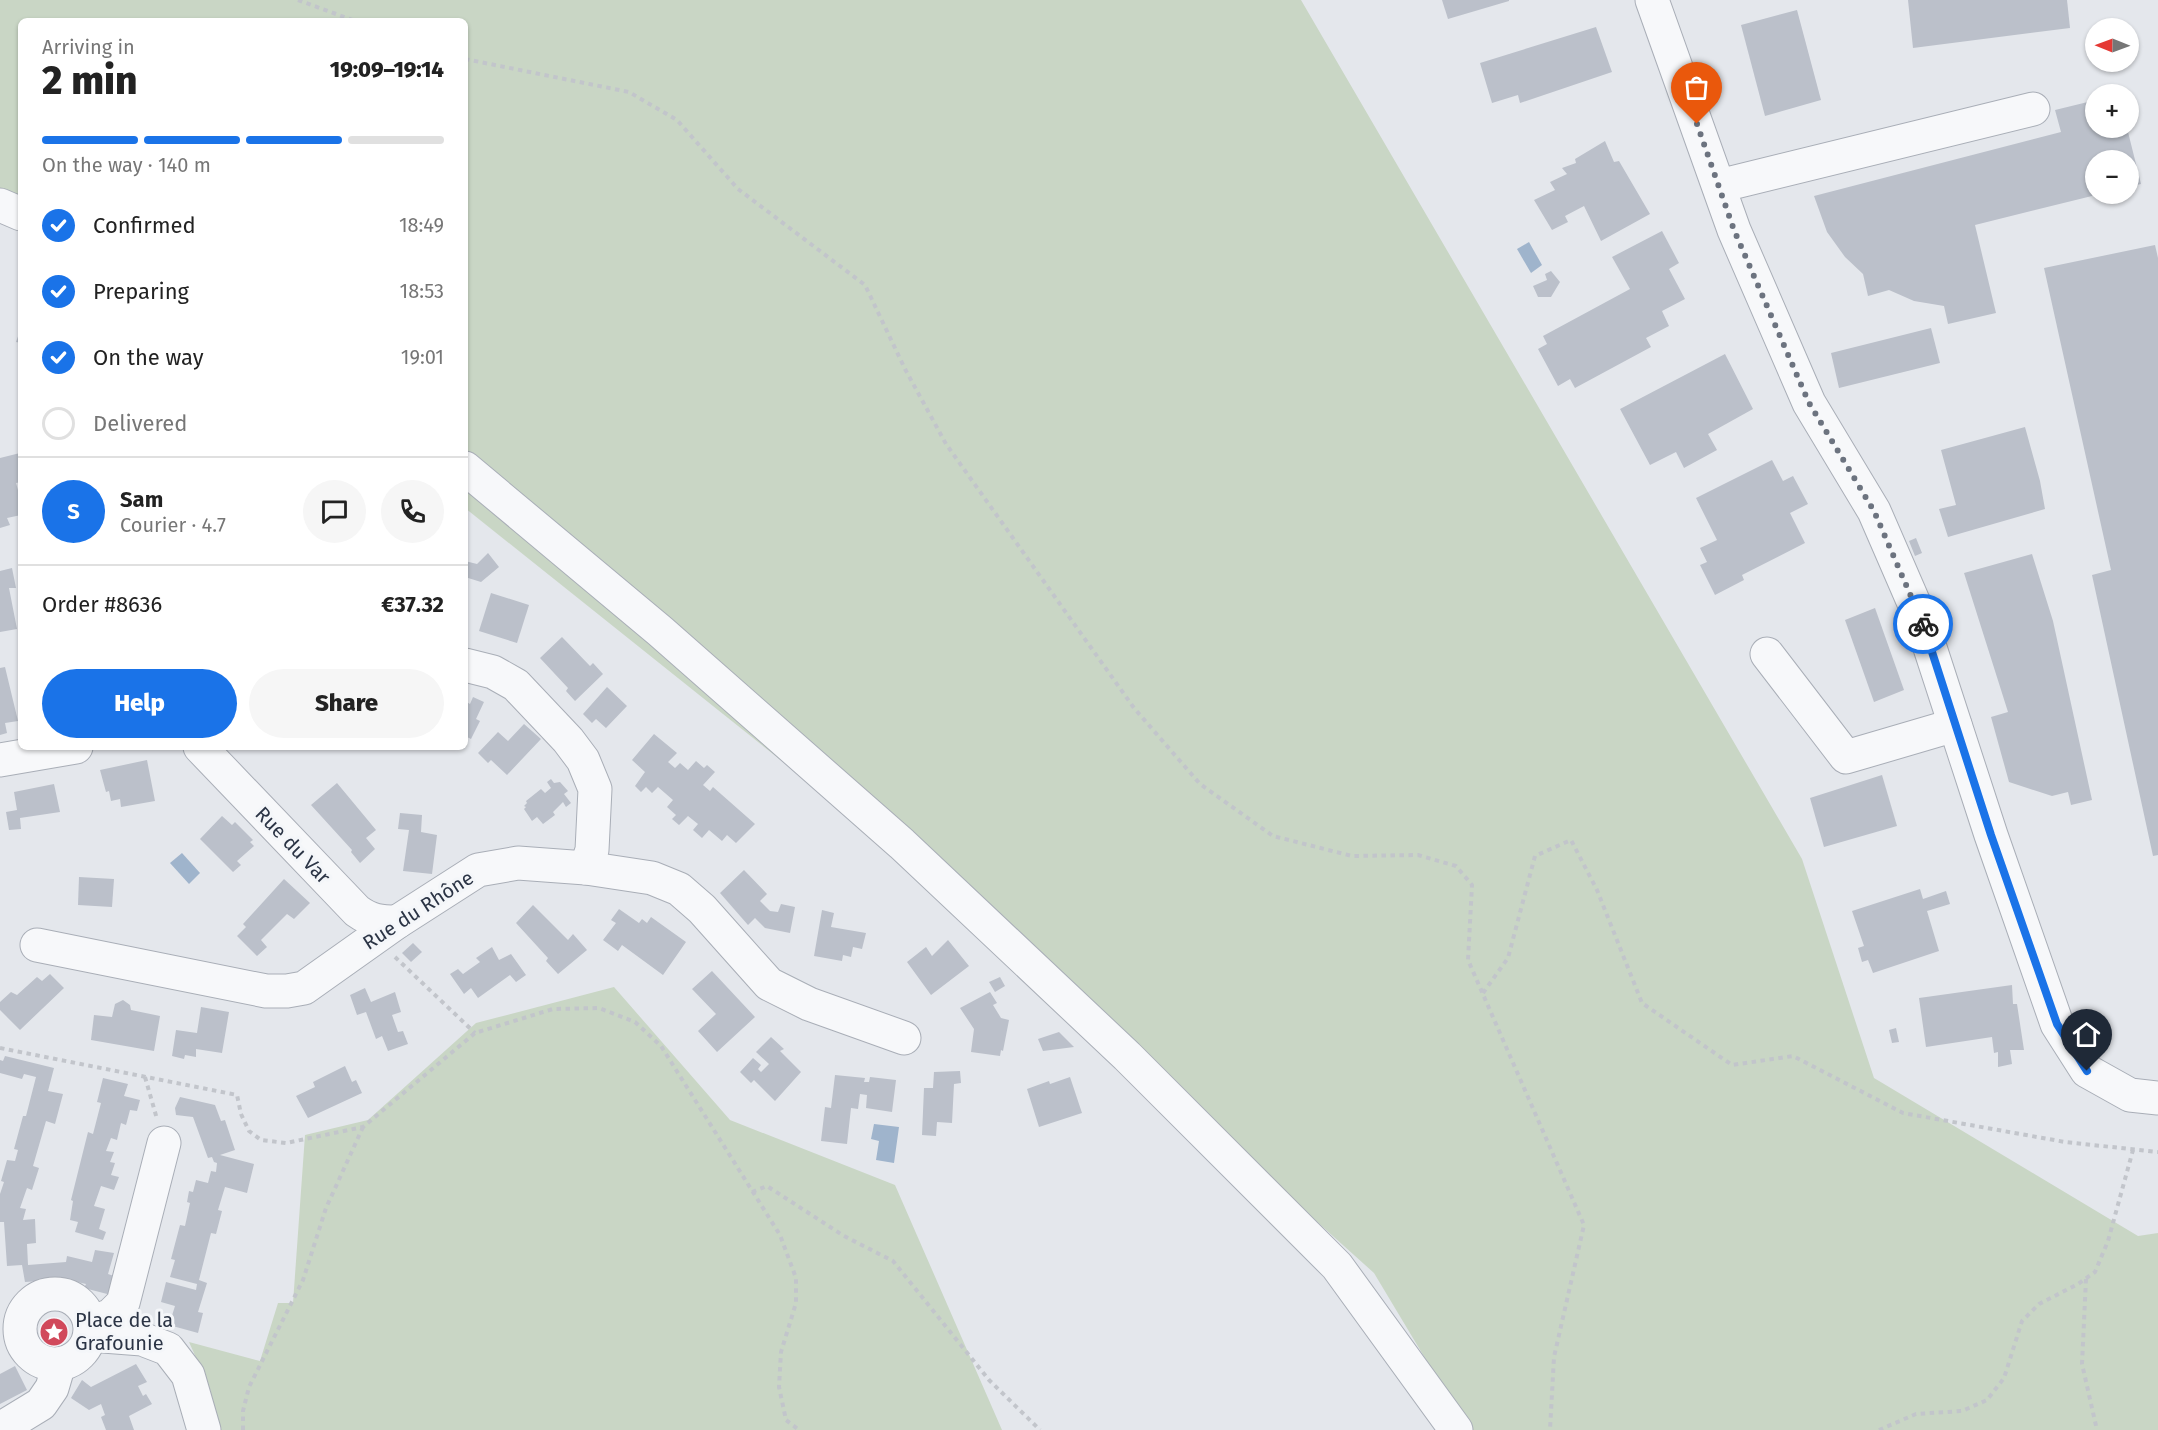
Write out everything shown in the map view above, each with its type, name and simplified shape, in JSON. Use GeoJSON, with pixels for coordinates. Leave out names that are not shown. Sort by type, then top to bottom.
{"type":"FeatureCollection","features":[{"type":"Feature","properties":{"kind":"street"},"geometry":{"type":"LineString","coordinates":[[1652,0],[1734,230],[1809,403],[1874,511],[1920,618],[1991,835],[2057,1024],[2087,1071],[2130,1095],[2158,1098]]}},
{"type":"Feature","properties":{"kind":"street"},"geometry":{"type":"LineString","coordinates":[[1719,186],[2032,109]]}},
{"type":"Feature","properties":{"kind":"street"},"geometry":{"type":"LineString","coordinates":[[0,205],[18,213]]}},
{"type":"Feature","properties":{"kind":"street"},"geometry":{"type":"LineString","coordinates":[[468,471],[660,631],[894,836],[1127,1056],[1337,1266],[1456,1430]]}},
{"type":"Feature","properties":{"kind":"street"},"geometry":{"type":"LineString","coordinates":[[1767,654],[1846,758],[1955,725]]}},
{"type":"Feature","properties":{"kind":"street"},"geometry":{"type":"LineString","coordinates":[[468,666],[493,672],[516,685],[568,740],[583,760],[595,789],[592,850],[586,868]]}},
{"type":"Feature","properties":{"kind":"street"},"geometry":{"type":"LineString","coordinates":[[0,760],[58,750]]}},
{"type":"Feature","properties":{"kind":"street","name":"Rue du Var"},"geometry":{"type":"LineString","coordinates":[[203,750],[357,911],[369,919],[381,922],[374,938]]}},
{"type":"Feature","properties":{"kind":"street","name":"Rue du Rhône"},"geometry":{"type":"LineString","coordinates":[[37,945],[266,992],[287,991],[304,988],[374,938],[478,870],[518,863],[586,868],[652,878],[679,889],[702,909],[769,984],[809,1004],[904,1038]]}},
{"type":"Feature","properties":{"kind":"street"},"geometry":{"type":"LineString","coordinates":[[90,1330],[123,1303],[164,1143]]}},
{"type":"Feature","properties":{"kind":"street"},"geometry":{"type":"LineString","coordinates":[[57,1294],[79,1303],[86,1313],[90,1330],[86,1346],[79,1355],[70,1361],[48,1364],[29,1352],[11,1312],[26,1309],[35,1301],[57,1294]]}},
{"type":"Feature","properties":{"kind":"street"},"geometry":{"type":"LineString","coordinates":[[90,1330],[142,1339],[168,1349],[189,1375],[204,1430]]}},
{"type":"Feature","properties":{"kind":"street"},"geometry":{"type":"LineString","coordinates":[[0,1429],[41,1404],[51,1388],[59,1364]]}},
{"type":"Feature","properties":{"kind":"path"},"geometry":{"type":"LineString","coordinates":[[298,0],[347,18]]}},
{"type":"Feature","properties":{"kind":"path"},"geometry":{"type":"LineString","coordinates":[[468,60],[629,92],[677,120],[738,189],[866,285],[905,369],[946,444],[1134,708],[1200,784],[1273,836],[1352,856],[1418,855],[1456,866],[1472,885],[1468,960],[1584,1225],[1554,1357],[1550,1430]]}},
{"type":"Feature","properties":{"kind":"path"},"geometry":{"type":"LineString","coordinates":[[1483,994],[1508,958],[1535,856],[1571,840],[1597,890],[1642,1003],[1732,1065],[1793,1056],[1903,1113],[2065,1142],[2158,1152]]}},
{"type":"Feature","properties":{"kind":"path"},"geometry":{"type":"LineString","coordinates":[[374,938],[475,1033]]}},
{"type":"Feature","properties":{"kind":"path"},"geometry":{"type":"LineString","coordinates":[[243,1430],[243,1411],[249,1387],[303,1280],[326,1208],[363,1127],[475,1033],[553,1009],[599,1008],[635,1022],[661,1046],[780,1235],[796,1278],[796,1303],[781,1352],[779,1387],[786,1419],[799,1430]]}},
{"type":"Feature","properties":{"kind":"path"},"geometry":{"type":"LineString","coordinates":[[0,1048],[237,1095],[241,1114],[249,1131],[261,1140],[286,1143],[363,1127]]}},
{"type":"Feature","properties":{"kind":"path"},"geometry":{"type":"LineString","coordinates":[[145,1077],[164,1143]]}},
{"type":"Feature","properties":{"kind":"path"},"geometry":{"type":"LineString","coordinates":[[1879,1430],[1916,1414],[1962,1411],[1987,1400],[2004,1378],[2022,1321],[2039,1304],[2095,1272],[2108,1241],[2133,1150]]}},
{"type":"Feature","properties":{"kind":"path"},"geometry":{"type":"LineString","coordinates":[[752,1192],[767,1186],[844,1236],[892,1261],[989,1380],[1040,1430]]}},
{"type":"Feature","properties":{"kind":"path"},"geometry":{"type":"LineString","coordinates":[[2086,1278],[2082,1364],[2097,1430]]}},
{"type":"Feature","properties":{"kind":"green space"},"geometry":{"type":"Polygon","coordinates":[[[0,0],[1301,0],[1802,859],[1874,1078],[2138,1236],[2158,1233],[2158,1430],[1468,1430],[1374,1273],[981,920],[468,510],[468,18],[18,18],[18,199],[0,189],[0,0]]]}},
{"type":"Feature","properties":{"kind":"green space"},"geometry":{"type":"Polygon","coordinates":[[[614,987],[730,1120],[895,1185],[1002,1430],[219,1430],[210,1389],[189,1342],[260,1361],[278,1303],[293,1303],[305,1135],[368,1120],[476,1023],[614,987]]]}},
{"type":"Feature","properties":{"kind":"water"},"geometry":{"type":"Polygon","coordinates":[[[1529,242],[1542,265],[1531,273],[1517,249],[1529,242]]]}},
{"type":"Feature","properties":{"kind":"water"},"geometry":{"type":"Polygon","coordinates":[[[182,853],[200,873],[189,884],[170,863],[182,853]]]}},
{"type":"Feature","properties":{"kind":"water"},"geometry":{"type":"Polygon","coordinates":[[[874,1124],[899,1127],[894,1163],[876,1160],[879,1141],[871,1139],[874,1124]]]}},
{"type":"Feature","properties":{"kind":"building"},"geometry":{"type":"Polygon","coordinates":[[[1442,0],[1509,0],[1509,1],[1448,19],[1442,0]]]}},
{"type":"Feature","properties":{"kind":"building"},"geometry":{"type":"Polygon","coordinates":[[[1908,0],[2067,0],[2070,28],[1913,48],[1908,0]]]}},
{"type":"Feature","properties":{"kind":"building"},"geometry":{"type":"Polygon","coordinates":[[[1797,10],[1821,100],[1765,116],[1741,25],[1797,10]]]}},
{"type":"Feature","properties":{"kind":"building"},"geometry":{"type":"Polygon","coordinates":[[[1596,27],[1612,72],[1520,103],[1518,95],[1492,103],[1480,63],[1596,27]]]}},
{"type":"Feature","properties":{"kind":"building"},"geometry":{"type":"Polygon","coordinates":[[[2085,103],[2085,138],[2130,138],[2132,150],[2085,150],[2085,198],[1975,225],[1996,313],[1948,324],[1944,306],[1914,301],[1889,290],[1868,296],[1863,274],[1845,257],[1827,232],[1814,196],[2061,132],[2055,110],[2085,103]]]}},
{"type":"Feature","properties":{"kind":"building"},"geometry":{"type":"Polygon","coordinates":[[[1605,141],[1614,162],[1619,161],[1650,214],[1601,241],[1584,206],[1565,216],[1568,222],[1552,230],[1534,200],[1555,190],[1550,182],[1567,174],[1562,168],[1576,163],[1575,159],[1605,141]]]}},
{"type":"Feature","properties":{"kind":"building"},"geometry":{"type":"Polygon","coordinates":[[[1662,231],[1679,263],[1669,269],[1685,299],[1662,311],[1669,326],[1646,338],[1651,347],[1575,388],[1570,379],[1558,386],[1538,349],[1547,344],[1543,336],[1630,289],[1612,257],[1662,231]]]}},
{"type":"Feature","properties":{"kind":"building"},"geometry":{"type":"Polygon","coordinates":[[[2155,245],[2158,258],[2158,855],[2153,856],[2092,575],[2111,570],[2044,268],[2155,245]]]}},
{"type":"Feature","properties":{"kind":"building"},"geometry":{"type":"Polygon","coordinates":[[[1551,271],[1560,282],[1551,297],[1538,297],[1533,286],[1547,280],[1545,274],[1551,271]]]}},
{"type":"Feature","properties":{"kind":"building"},"geometry":{"type":"Polygon","coordinates":[[[1931,328],[1940,363],[1839,388],[1831,353],[1931,328]]]}},
{"type":"Feature","properties":{"kind":"building"},"geometry":{"type":"Polygon","coordinates":[[[1725,354],[1753,409],[1708,434],[1717,450],[1684,468],[1676,452],[1650,465],[1620,409],[1725,354]]]}},
{"type":"Feature","properties":{"kind":"building"},"geometry":{"type":"Polygon","coordinates":[[[2025,427],[2045,509],[1948,537],[1939,509],[1956,505],[1941,450],[2025,427]]]}},
{"type":"Feature","properties":{"kind":"building"},"geometry":{"type":"Polygon","coordinates":[[[18,454],[18,483],[16,483],[18,516],[7,518],[10,525],[0,528],[0,458],[18,454]]]}},
{"type":"Feature","properties":{"kind":"building"},"geometry":{"type":"Polygon","coordinates":[[[1772,460],[1783,481],[1793,476],[1808,504],[1790,513],[1805,543],[1742,575],[1744,580],[1715,595],[1700,565],[1707,562],[1700,548],[1717,540],[1696,498],[1772,460]]]}},
{"type":"Feature","properties":{"kind":"building"},"geometry":{"type":"Polygon","coordinates":[[[1916,538],[1922,553],[1915,556],[1909,541],[1916,538]]]}},
{"type":"Feature","properties":{"kind":"building"},"geometry":{"type":"Polygon","coordinates":[[[488,553],[499,567],[481,582],[468,578],[468,562],[477,564],[488,553]]]}},
{"type":"Feature","properties":{"kind":"building"},"geometry":{"type":"Polygon","coordinates":[[[2032,554],[2053,621],[2092,800],[2071,805],[2068,792],[2052,796],[2009,782],[1991,717],[2008,712],[1964,573],[2032,554]]]}},
{"type":"Feature","properties":{"kind":"building"},"geometry":{"type":"Polygon","coordinates":[[[12,568],[16,588],[9,588],[17,629],[0,632],[0,571],[12,568]]]}},
{"type":"Feature","properties":{"kind":"building"},"geometry":{"type":"Polygon","coordinates":[[[491,593],[529,605],[517,643],[479,631],[491,593]]]}},
{"type":"Feature","properties":{"kind":"building"},"geometry":{"type":"Polygon","coordinates":[[[1875,608],[1904,690],[1874,702],[1845,620],[1875,608]]]}},
{"type":"Feature","properties":{"kind":"building"},"geometry":{"type":"Polygon","coordinates":[[[562,637],[590,666],[593,663],[603,674],[575,701],[566,691],[568,688],[540,658],[562,637]]]}},
{"type":"Feature","properties":{"kind":"building"},"geometry":{"type":"Polygon","coordinates":[[[5,667],[18,721],[5,723],[7,733],[0,735],[0,668],[5,667]]]}},
{"type":"Feature","properties":{"kind":"building"},"geometry":{"type":"Polygon","coordinates":[[[607,687],[627,706],[606,728],[596,719],[592,723],[583,714],[607,687]]]}},
{"type":"Feature","properties":{"kind":"building"},"geometry":{"type":"Polygon","coordinates":[[[473,697],[484,702],[476,719],[480,721],[471,739],[468,738],[468,703],[470,704],[473,697]]]}},
{"type":"Feature","properties":{"kind":"building"},"geometry":{"type":"Polygon","coordinates":[[[524,724],[541,739],[507,775],[491,760],[488,763],[478,753],[498,732],[508,741],[524,724]]]}},
{"type":"Feature","properties":{"kind":"building"},"geometry":{"type":"Polygon","coordinates":[[[654,734],[677,753],[668,762],[675,768],[680,763],[688,770],[696,761],[704,768],[707,765],[715,772],[703,785],[710,791],[713,787],[755,824],[736,843],[727,835],[722,841],[709,830],[702,838],[693,830],[698,824],[688,816],[679,825],[672,819],[676,815],[667,807],[673,800],[658,787],[652,793],[646,787],[641,792],[635,786],[645,772],[632,760],[654,734]]]}},
{"type":"Feature","properties":{"kind":"building"},"geometry":{"type":"Polygon","coordinates":[[[147,760],[155,801],[121,807],[120,799],[111,801],[100,770],[147,760]]]}},
{"type":"Feature","properties":{"kind":"building"},"geometry":{"type":"Polygon","coordinates":[[[1882,775],[1897,826],[1824,847],[1810,798],[1882,775]]]}},
{"type":"Feature","properties":{"kind":"building"},"geometry":{"type":"Polygon","coordinates":[[[551,779],[554,783],[560,782],[568,791],[564,794],[571,803],[566,807],[563,802],[553,812],[555,815],[543,824],[537,817],[532,821],[524,809],[526,801],[541,789],[545,793],[551,788],[547,782],[551,779]]]}},
{"type":"Feature","properties":{"kind":"building"},"geometry":{"type":"Polygon","coordinates":[[[337,783],[376,830],[366,838],[375,849],[360,863],[351,852],[352,850],[311,805],[337,783]]]}},
{"type":"Feature","properties":{"kind":"building"},"geometry":{"type":"Polygon","coordinates":[[[54,784],[60,812],[20,818],[21,829],[9,830],[6,812],[17,810],[14,792],[54,784]]]}},
{"type":"Feature","properties":{"kind":"building"},"geometry":{"type":"Polygon","coordinates":[[[400,813],[422,815],[421,832],[437,835],[432,874],[403,871],[409,830],[398,829],[400,813]]]}},
{"type":"Feature","properties":{"kind":"building"},"geometry":{"type":"Polygon","coordinates":[[[222,816],[232,825],[235,822],[253,840],[250,842],[254,846],[237,861],[241,865],[233,872],[200,839],[222,816]]]}},
{"type":"Feature","properties":{"kind":"building"},"geometry":{"type":"Polygon","coordinates":[[[744,870],[767,894],[760,901],[770,911],[778,912],[781,904],[795,907],[790,933],[765,928],[755,918],[748,925],[720,893],[744,870]]]}},
{"type":"Feature","properties":{"kind":"building"},"geometry":{"type":"Polygon","coordinates":[[[79,877],[114,879],[112,907],[78,905],[79,877]]]}},
{"type":"Feature","properties":{"kind":"building"},"geometry":{"type":"Polygon","coordinates":[[[284,879],[310,903],[294,919],[287,914],[261,940],[267,947],[257,956],[237,936],[246,927],[243,924],[284,879]]]}},
{"type":"Feature","properties":{"kind":"building"},"geometry":{"type":"Polygon","coordinates":[[[1920,889],[1923,899],[1946,891],[1950,904],[1927,911],[1939,951],[1873,973],[1868,960],[1862,962],[1858,948],[1864,946],[1852,911],[1920,889]]]}},
{"type":"Feature","properties":{"kind":"building"},"geometry":{"type":"Polygon","coordinates":[[[533,905],[568,940],[573,934],[587,950],[558,974],[546,961],[548,958],[516,923],[533,905]]]}},
{"type":"Feature","properties":{"kind":"building"},"geometry":{"type":"Polygon","coordinates":[[[619,909],[639,923],[642,919],[647,923],[651,917],[686,942],[663,975],[622,945],[618,951],[603,940],[616,923],[611,920],[619,909]]]}},
{"type":"Feature","properties":{"kind":"building"},"geometry":{"type":"Polygon","coordinates":[[[822,910],[834,913],[831,927],[866,933],[862,949],[853,947],[851,957],[843,955],[842,961],[814,956],[822,910]]]}},
{"type":"Feature","properties":{"kind":"building"},"geometry":{"type":"Polygon","coordinates":[[[948,940],[969,966],[931,995],[907,962],[926,947],[932,956],[948,940]]]}},
{"type":"Feature","properties":{"kind":"building"},"geometry":{"type":"Polygon","coordinates":[[[413,943],[422,952],[411,962],[402,953],[413,943]]]}},
{"type":"Feature","properties":{"kind":"building"},"geometry":{"type":"Polygon","coordinates":[[[492,947],[499,960],[511,954],[526,975],[516,982],[510,975],[478,998],[471,988],[464,994],[450,974],[458,969],[463,974],[480,962],[476,958],[492,947]]]}},
{"type":"Feature","properties":{"kind":"building"},"geometry":{"type":"Polygon","coordinates":[[[712,971],[755,1017],[717,1052],[698,1031],[716,1014],[692,989],[712,971]]]}},
{"type":"Feature","properties":{"kind":"building"},"geometry":{"type":"Polygon","coordinates":[[[50,974],[64,988],[20,1030],[0,1010],[0,1002],[11,992],[17,995],[37,977],[42,981],[50,974]]]}},
{"type":"Feature","properties":{"kind":"building"},"geometry":{"type":"Polygon","coordinates":[[[1000,977],[1005,986],[995,992],[989,982],[1000,977]]]}},
{"type":"Feature","properties":{"kind":"building"},"geometry":{"type":"Polygon","coordinates":[[[2012,985],[2013,1004],[2017,1004],[2024,1050],[2010,1050],[2012,1064],[1998,1067],[1998,1052],[1994,1053],[1992,1037],[1926,1047],[1919,998],[2012,985]]]}},
{"type":"Feature","properties":{"kind":"building"},"geometry":{"type":"Polygon","coordinates":[[[365,988],[371,1002],[395,992],[401,1012],[392,1015],[398,1032],[403,1031],[408,1044],[388,1051],[382,1036],[376,1039],[366,1012],[357,1015],[350,995],[365,988]]]}},
{"type":"Feature","properties":{"kind":"building"},"geometry":{"type":"Polygon","coordinates":[[[990,992],[997,1003],[993,1005],[1001,1018],[1009,1020],[1000,1056],[971,1052],[974,1029],[960,1008],[990,992]]]}},
{"type":"Feature","properties":{"kind":"building"},"geometry":{"type":"Polygon","coordinates":[[[123,1000],[130,1005],[131,1010],[160,1016],[154,1051],[91,1040],[94,1015],[112,1017],[115,1004],[123,1000]]]}},
{"type":"Feature","properties":{"kind":"building"},"geometry":{"type":"Polygon","coordinates":[[[201,1007],[229,1012],[222,1053],[196,1049],[196,1057],[185,1055],[184,1059],[172,1056],[176,1030],[197,1033],[201,1007]]]}},
{"type":"Feature","properties":{"kind":"building"},"geometry":{"type":"Polygon","coordinates":[[[1896,1028],[1899,1042],[1892,1043],[1889,1030],[1896,1028]]]}},
{"type":"Feature","properties":{"kind":"building"},"geometry":{"type":"Polygon","coordinates":[[[1059,1032],[1074,1047],[1043,1051],[1038,1039],[1059,1032]]]}},
{"type":"Feature","properties":{"kind":"building"},"geometry":{"type":"Polygon","coordinates":[[[771,1037],[784,1049],[780,1051],[801,1072],[775,1101],[754,1080],[751,1083],[740,1072],[753,1058],[761,1065],[758,1069],[761,1072],[769,1064],[756,1052],[771,1037]]]}},
{"type":"Feature","properties":{"kind":"building"},"geometry":{"type":"Polygon","coordinates":[[[5,1056],[54,1068],[48,1091],[63,1094],[55,1124],[46,1121],[33,1166],[39,1168],[32,1190],[27,1188],[20,1208],[26,1209],[23,1220],[35,1219],[36,1243],[27,1244],[28,1265],[66,1262],[67,1256],[92,1262],[95,1250],[114,1253],[108,1274],[120,1278],[115,1296],[84,1288],[86,1284],[69,1280],[67,1284],[57,1282],[57,1280],[25,1282],[22,1265],[7,1266],[4,1222],[0,1222],[0,1194],[4,1182],[1,1181],[7,1160],[15,1161],[18,1150],[14,1149],[23,1116],[26,1116],[36,1077],[24,1074],[22,1079],[0,1073],[0,1060],[3,1061],[5,1056]]]}},
{"type":"Feature","properties":{"kind":"building"},"geometry":{"type":"Polygon","coordinates":[[[345,1066],[352,1082],[356,1080],[362,1093],[308,1118],[296,1096],[315,1087],[313,1082],[345,1066]]]}},
{"type":"Feature","properties":{"kind":"building"},"geometry":{"type":"Polygon","coordinates":[[[960,1071],[961,1083],[954,1084],[952,1123],[937,1122],[936,1136],[922,1135],[924,1088],[933,1088],[934,1072],[960,1071]]]}},
{"type":"Feature","properties":{"kind":"building"},"geometry":{"type":"Polygon","coordinates":[[[835,1075],[865,1078],[864,1082],[869,1082],[870,1077],[896,1080],[892,1112],[866,1108],[867,1095],[860,1094],[858,1109],[851,1108],[847,1144],[821,1141],[825,1107],[831,1108],[835,1075]]]}},
{"type":"Feature","properties":{"kind":"building"},"geometry":{"type":"Polygon","coordinates":[[[1070,1077],[1082,1113],[1039,1127],[1027,1089],[1070,1077]]]}},
{"type":"Feature","properties":{"kind":"building"},"geometry":{"type":"Polygon","coordinates":[[[103,1078],[128,1084],[124,1096],[140,1100],[137,1111],[130,1110],[126,1125],[121,1123],[117,1140],[111,1138],[106,1151],[114,1152],[110,1162],[115,1163],[111,1175],[119,1177],[114,1190],[101,1186],[94,1206],[105,1209],[99,1229],[106,1232],[103,1240],[75,1232],[78,1222],[70,1220],[73,1201],[71,1200],[88,1132],[93,1134],[101,1103],[97,1102],[103,1078]]]}},
{"type":"Feature","properties":{"kind":"building"},"geometry":{"type":"Polygon","coordinates":[[[180,1097],[215,1105],[221,1121],[225,1120],[235,1150],[220,1155],[254,1164],[247,1193],[225,1187],[218,1210],[222,1211],[216,1234],[211,1233],[199,1280],[207,1283],[198,1312],[203,1313],[198,1333],[169,1325],[175,1306],[161,1302],[166,1282],[196,1290],[197,1284],[170,1277],[175,1260],[171,1259],[180,1225],[185,1226],[190,1203],[187,1202],[189,1191],[193,1192],[196,1180],[208,1183],[211,1171],[216,1172],[217,1163],[212,1157],[208,1158],[193,1117],[176,1115],[175,1108],[180,1097]]]}},
{"type":"Feature","properties":{"kind":"building"},"geometry":{"type":"Polygon","coordinates":[[[136,1364],[147,1382],[138,1386],[143,1396],[146,1394],[152,1404],[129,1416],[134,1430],[106,1430],[101,1417],[105,1415],[101,1404],[89,1410],[71,1398],[82,1380],[91,1387],[136,1364]]]}},
{"type":"Feature","properties":{"kind":"building"},"geometry":{"type":"Polygon","coordinates":[[[15,1366],[27,1390],[0,1404],[0,1374],[15,1366]]]}},
{"type":"Feature","properties":{"kind":"way so far"},"geometry":{"type":"LineString","coordinates":[[1697,124],[1734,230],[1809,403],[1874,511],[1923,624]]}},
{"type":"Feature","properties":{"kind":"place","name":"Place de la Grafounie"},"geometry":{"type":"Point","coordinates":[54,1332]}},
{"type":"Feature","properties":{"kind":"route"},"geometry":{"type":"LineString","coordinates":[[1923,624],[1991,835],[2057,1024],[2087,1071]]}}]}
